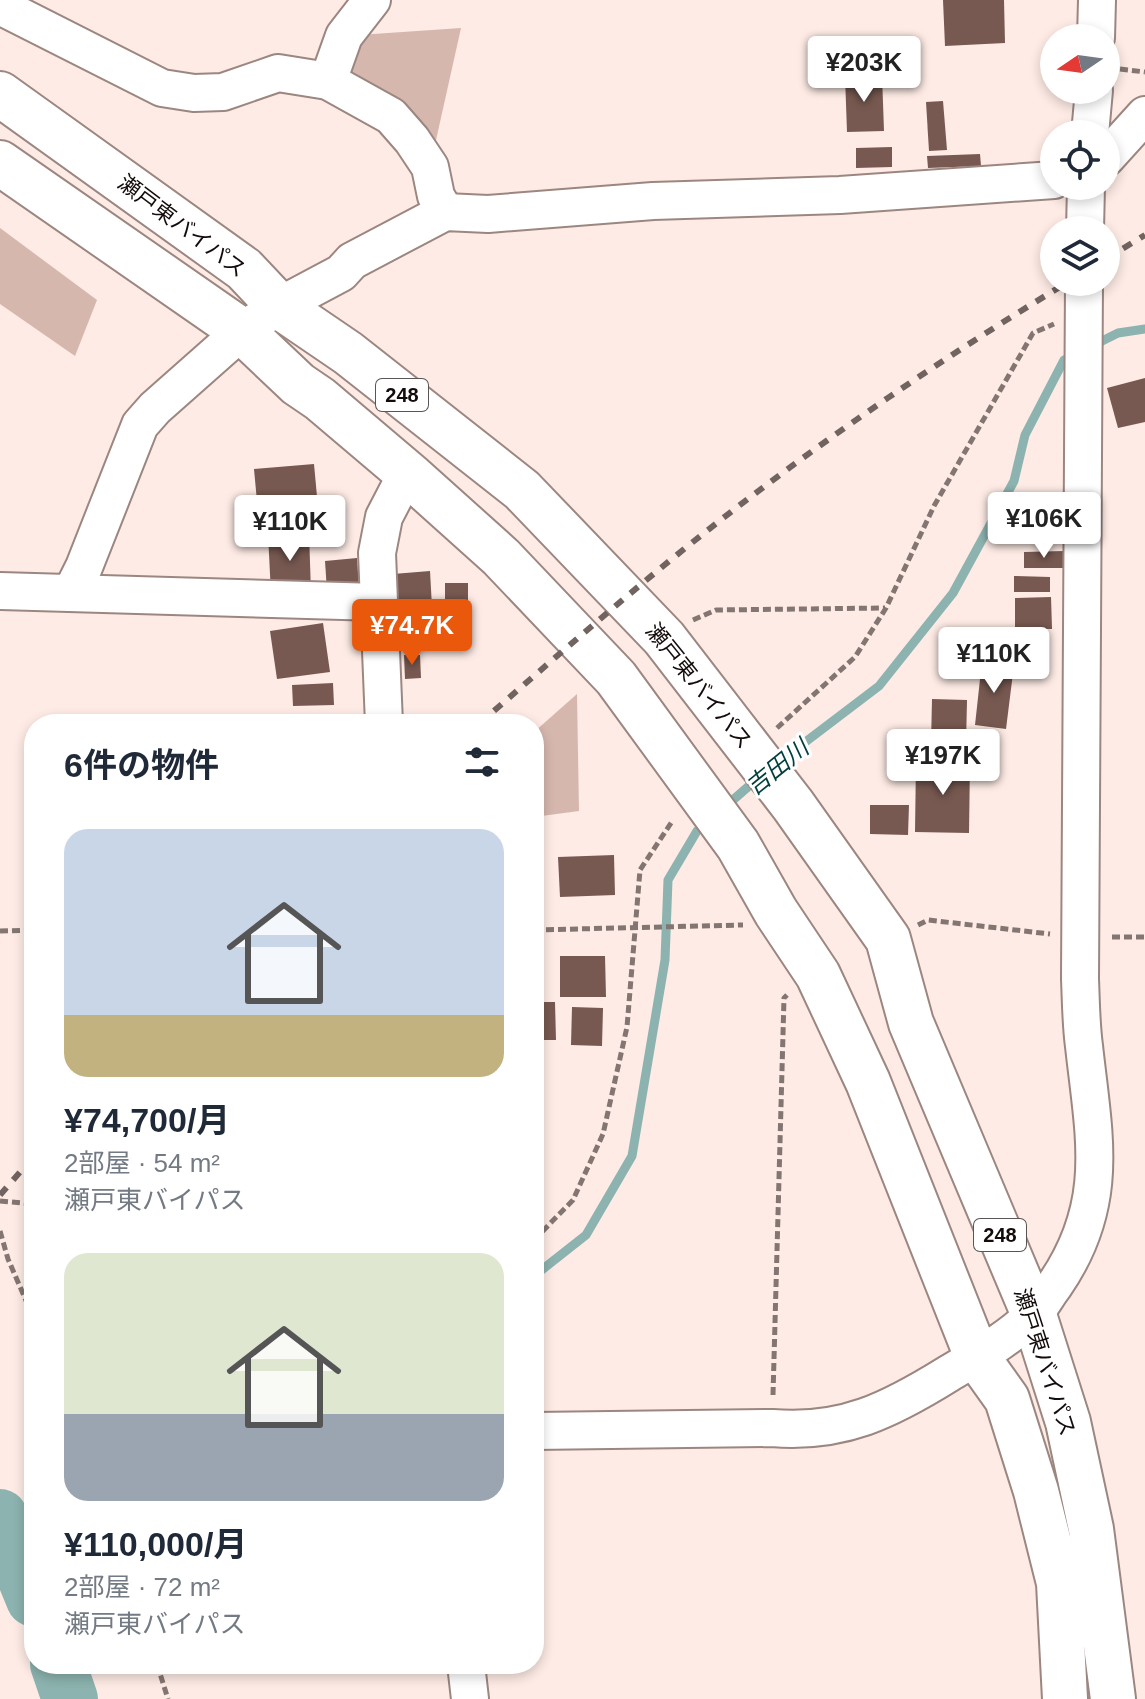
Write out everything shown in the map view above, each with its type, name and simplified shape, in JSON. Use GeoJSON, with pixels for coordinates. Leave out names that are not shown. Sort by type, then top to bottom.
{"type":"FeatureCollection","features":[{"type":"Feature","properties":{"kind":"highway","name":"瀬戸東バイパス"},"geometry":{"type":"LineString","coordinates":[[0,94],[244,269],[279,306],[348,353],[522,490],[664,638],[793,805],[888,939],[911,1023],[1034,1315],[1068,1422],[1091,1529],[1113,1699]]}},
{"type":"Feature","properties":{"kind":"highway","name":"248"},"geometry":{"type":"LineString","coordinates":[[0,163],[242,331],[298,384],[412,477],[501,557],[616,678],[738,845],[776,912],[818,975],[873,1096],[977,1357],[1007,1399],[1036,1491],[1059,1583],[1065,1699]]}},
{"type":"Feature","properties":{"kind":"street"},"geometry":{"type":"LineString","coordinates":[[328,81],[344,36],[372,0]]}},
{"type":"Feature","properties":{"kind":"street"},"geometry":{"type":"LineString","coordinates":[[1096,24],[1097,0]]}},
{"type":"Feature","properties":{"kind":"street"},"geometry":{"type":"LineString","coordinates":[[0,6],[162,88],[194,93],[223,92],[278,73],[328,81],[391,116],[430,167],[436,196],[445,212]]}},
{"type":"Feature","properties":{"kind":"street"},"geometry":{"type":"LineString","coordinates":[[1120,143],[1145,115]]}},
{"type":"Feature","properties":{"kind":"street"},"geometry":{"type":"LineString","coordinates":[[71,593],[140,425],[155,408],[242,331],[279,306],[341,273],[352,261],[445,212],[488,214],[653,201],[840,195],[1040,181]]}},
{"type":"Feature","properties":{"kind":"street"},"geometry":{"type":"LineString","coordinates":[[544,1431],[772,1428],[801,1431],[862,1420],[908,1399],[977,1357],[1034,1315],[1064,1271],[1083,1232],[1096,1157],[1083,1043],[1079,937],[1084,296]]}},
{"type":"Feature","properties":{"kind":"street"},"geometry":{"type":"LineString","coordinates":[[384,714],[377,553],[384,517],[398,490],[412,477]]}},
{"type":"Feature","properties":{"kind":"street"},"geometry":{"type":"LineString","coordinates":[[0,591],[378,602]]}},
{"type":"Feature","properties":{"kind":"street"},"geometry":{"type":"LineString","coordinates":[[467,1674],[470,1699]]}},
{"type":"Feature","properties":{"kind":"path"},"geometry":{"type":"LineString","coordinates":[[1120,77],[1145,72]]}},
{"type":"Feature","properties":{"kind":"path"},"geometry":{"type":"LineString","coordinates":[[752,752],[855,657],[886,608],[934,506],[1033,333],[1084,296]]}},
{"type":"Feature","properties":{"kind":"path"},"geometry":{"type":"LineString","coordinates":[[664,638],[695,618],[716,610],[886,608]]}},
{"type":"Feature","properties":{"kind":"path"},"geometry":{"type":"LineString","coordinates":[[544,1230],[573,1200],[603,1134],[627,1027],[640,870],[696,786]]}},
{"type":"Feature","properties":{"kind":"path"},"geometry":{"type":"LineString","coordinates":[[544,930],[760,925],[776,912]]}},
{"type":"Feature","properties":{"kind":"path"},"geometry":{"type":"LineString","coordinates":[[888,939],[928,920],[1079,937],[1145,937]]}},
{"type":"Feature","properties":{"kind":"path"},"geometry":{"type":"LineString","coordinates":[[0,931],[24,930]]}},
{"type":"Feature","properties":{"kind":"path"},"geometry":{"type":"LineString","coordinates":[[772,1428],[784,998],[818,975]]}},
{"type":"Feature","properties":{"kind":"path"},"geometry":{"type":"LineString","coordinates":[[0,1201],[24,1203]]}},
{"type":"Feature","properties":{"kind":"path"},"geometry":{"type":"LineString","coordinates":[[0,1231],[24,1296]]}},
{"type":"Feature","properties":{"kind":"path"},"geometry":{"type":"LineString","coordinates":[[160,1674],[168,1699]]}},
{"type":"Feature","properties":{"kind":"shaded area"},"geometry":{"type":"Polygon","coordinates":[[[461,28],[430,167],[328,81],[344,36],[461,28]]]}},
{"type":"Feature","properties":{"kind":"shaded area"},"geometry":{"type":"Polygon","coordinates":[[[0,228],[97,300],[75,356],[0,304],[0,228]]]}},
{"type":"Feature","properties":{"kind":"shaded area"},"geometry":{"type":"Polygon","coordinates":[[[577,694],[579,811],[544,816],[544,723],[577,694]]]}},
{"type":"Feature","properties":{"kind":"building"},"geometry":{"type":"Polygon","coordinates":[[[943,0],[1004,0],[1005,43],[945,46],[943,0]]]}},
{"type":"Feature","properties":{"kind":"building"},"geometry":{"type":"Polygon","coordinates":[[[882,75],[884,131],[847,132],[845,76],[882,75]]]}},
{"type":"Feature","properties":{"kind":"building"},"geometry":{"type":"Polygon","coordinates":[[[943,101],[947,150],[929,151],[926,102],[943,101]]]}},
{"type":"Feature","properties":{"kind":"building"},"geometry":{"type":"Polygon","coordinates":[[[892,147],[892,167],[856,168],[856,148],[892,147]]]}},
{"type":"Feature","properties":{"kind":"building"},"geometry":{"type":"Polygon","coordinates":[[[980,154],[981,166],[928,168],[927,156],[980,154]]]}},
{"type":"Feature","properties":{"kind":"building"},"geometry":{"type":"Polygon","coordinates":[[[1145,378],[1145,422],[1118,428],[1107,388],[1145,378]]]}},
{"type":"Feature","properties":{"kind":"building"},"geometry":{"type":"Polygon","coordinates":[[[314,464],[319,518],[259,523],[254,469],[314,464]]]}},
{"type":"Feature","properties":{"kind":"building"},"geometry":{"type":"Polygon","coordinates":[[[309,533],[311,592],[271,594],[268,534],[309,533]]]}},
{"type":"Feature","properties":{"kind":"building"},"geometry":{"type":"Polygon","coordinates":[[[1064,551],[1064,568],[1024,568],[1024,552],[1064,551]]]}},
{"type":"Feature","properties":{"kind":"building"},"geometry":{"type":"Polygon","coordinates":[[[357,558],[359,588],[327,591],[325,561],[357,558]]]}},
{"type":"Feature","properties":{"kind":"building"},"geometry":{"type":"Polygon","coordinates":[[[430,571],[432,607],[395,609],[393,574],[430,571]]]}},
{"type":"Feature","properties":{"kind":"building"},"geometry":{"type":"Polygon","coordinates":[[[1014,576],[1050,577],[1050,592],[1014,592],[1014,576]]]}},
{"type":"Feature","properties":{"kind":"building"},"geometry":{"type":"Polygon","coordinates":[[[445,583],[468,583],[468,605],[445,606],[445,583]]]}},
{"type":"Feature","properties":{"kind":"building"},"geometry":{"type":"Polygon","coordinates":[[[1051,597],[1052,629],[1015,629],[1015,598],[1051,597]]]}},
{"type":"Feature","properties":{"kind":"building"},"geometry":{"type":"Polygon","coordinates":[[[323,623],[330,672],[277,679],[270,631],[323,623]]]}},
{"type":"Feature","properties":{"kind":"building"},"geometry":{"type":"Polygon","coordinates":[[[988,634],[1040,634],[1040,655],[988,655],[988,634]]]}},
{"type":"Feature","properties":{"kind":"building"},"geometry":{"type":"Polygon","coordinates":[[[404,655],[420,655],[421,678],[405,679],[404,655]]]}},
{"type":"Feature","properties":{"kind":"building"},"geometry":{"type":"Polygon","coordinates":[[[982,661],[1014,665],[1006,729],[975,725],[982,661]]]}},
{"type":"Feature","properties":{"kind":"building"},"geometry":{"type":"Polygon","coordinates":[[[333,683],[334,705],[293,706],[292,685],[333,683]]]}},
{"type":"Feature","properties":{"kind":"building"},"geometry":{"type":"Polygon","coordinates":[[[932,699],[967,700],[966,745],[931,744],[932,699]]]}},
{"type":"Feature","properties":{"kind":"building"},"geometry":{"type":"Polygon","coordinates":[[[916,761],[970,761],[969,833],[915,832],[916,761]]]}},
{"type":"Feature","properties":{"kind":"building"},"geometry":{"type":"Polygon","coordinates":[[[870,805],[909,805],[908,835],[870,834],[870,805]]]}},
{"type":"Feature","properties":{"kind":"building"},"geometry":{"type":"Polygon","coordinates":[[[614,855],[615,895],[560,897],[558,857],[614,855]]]}},
{"type":"Feature","properties":{"kind":"building"},"geometry":{"type":"Polygon","coordinates":[[[560,956],[605,956],[606,997],[560,997],[560,956]]]}},
{"type":"Feature","properties":{"kind":"building"},"geometry":{"type":"Polygon","coordinates":[[[544,1002],[555,1002],[556,1040],[544,1040],[544,1002]]]}},
{"type":"Feature","properties":{"kind":"building"},"geometry":{"type":"Polygon","coordinates":[[[572,1007],[603,1008],[602,1046],[571,1045],[572,1007]]]}},
{"type":"Feature","properties":{"kind":"waterway","name":"吉田川"},"geometry":{"type":"LineString","coordinates":[[1092,346],[1118,333],[1145,329]]}},
{"type":"Feature","properties":{"kind":"waterway","name":"吉田川"},"geometry":{"type":"LineString","coordinates":[[775,765],[879,686],[953,593],[1014,481],[1025,435],[1064,360],[1075,355]]}},
{"type":"Feature","properties":{"kind":"waterway","name":"吉田川"},"geometry":{"type":"LineString","coordinates":[[726,806],[757,779]]}},
{"type":"Feature","properties":{"kind":"waterway","name":"吉田川"},"geometry":{"type":"LineString","coordinates":[[544,1268],[586,1235],[632,1156],[665,960],[668,880],[697,831],[709,821]]}},
{"type":"Feature","properties":{"kind":"waterway","name":"吉田川"},"geometry":{"type":"LineString","coordinates":[[0,1517],[24,1575]]}},
{"type":"Feature","properties":{"kind":"waterway"},"geometry":{"type":"LineString","coordinates":[[61,1674],[70,1699]]}},
{"type":"Feature","properties":{"kind":"railway"},"geometry":{"type":"LineString","coordinates":[[1120,250],[1145,235]]}},
{"type":"Feature","properties":{"kind":"railway"},"geometry":{"type":"LineString","coordinates":[[490,714],[648,578],[768,484],[916,379],[1046,296]]}},
{"type":"Feature","properties":{"kind":"railway"},"geometry":{"type":"LineString","coordinates":[[0,1195],[24,1167]]}}]}
